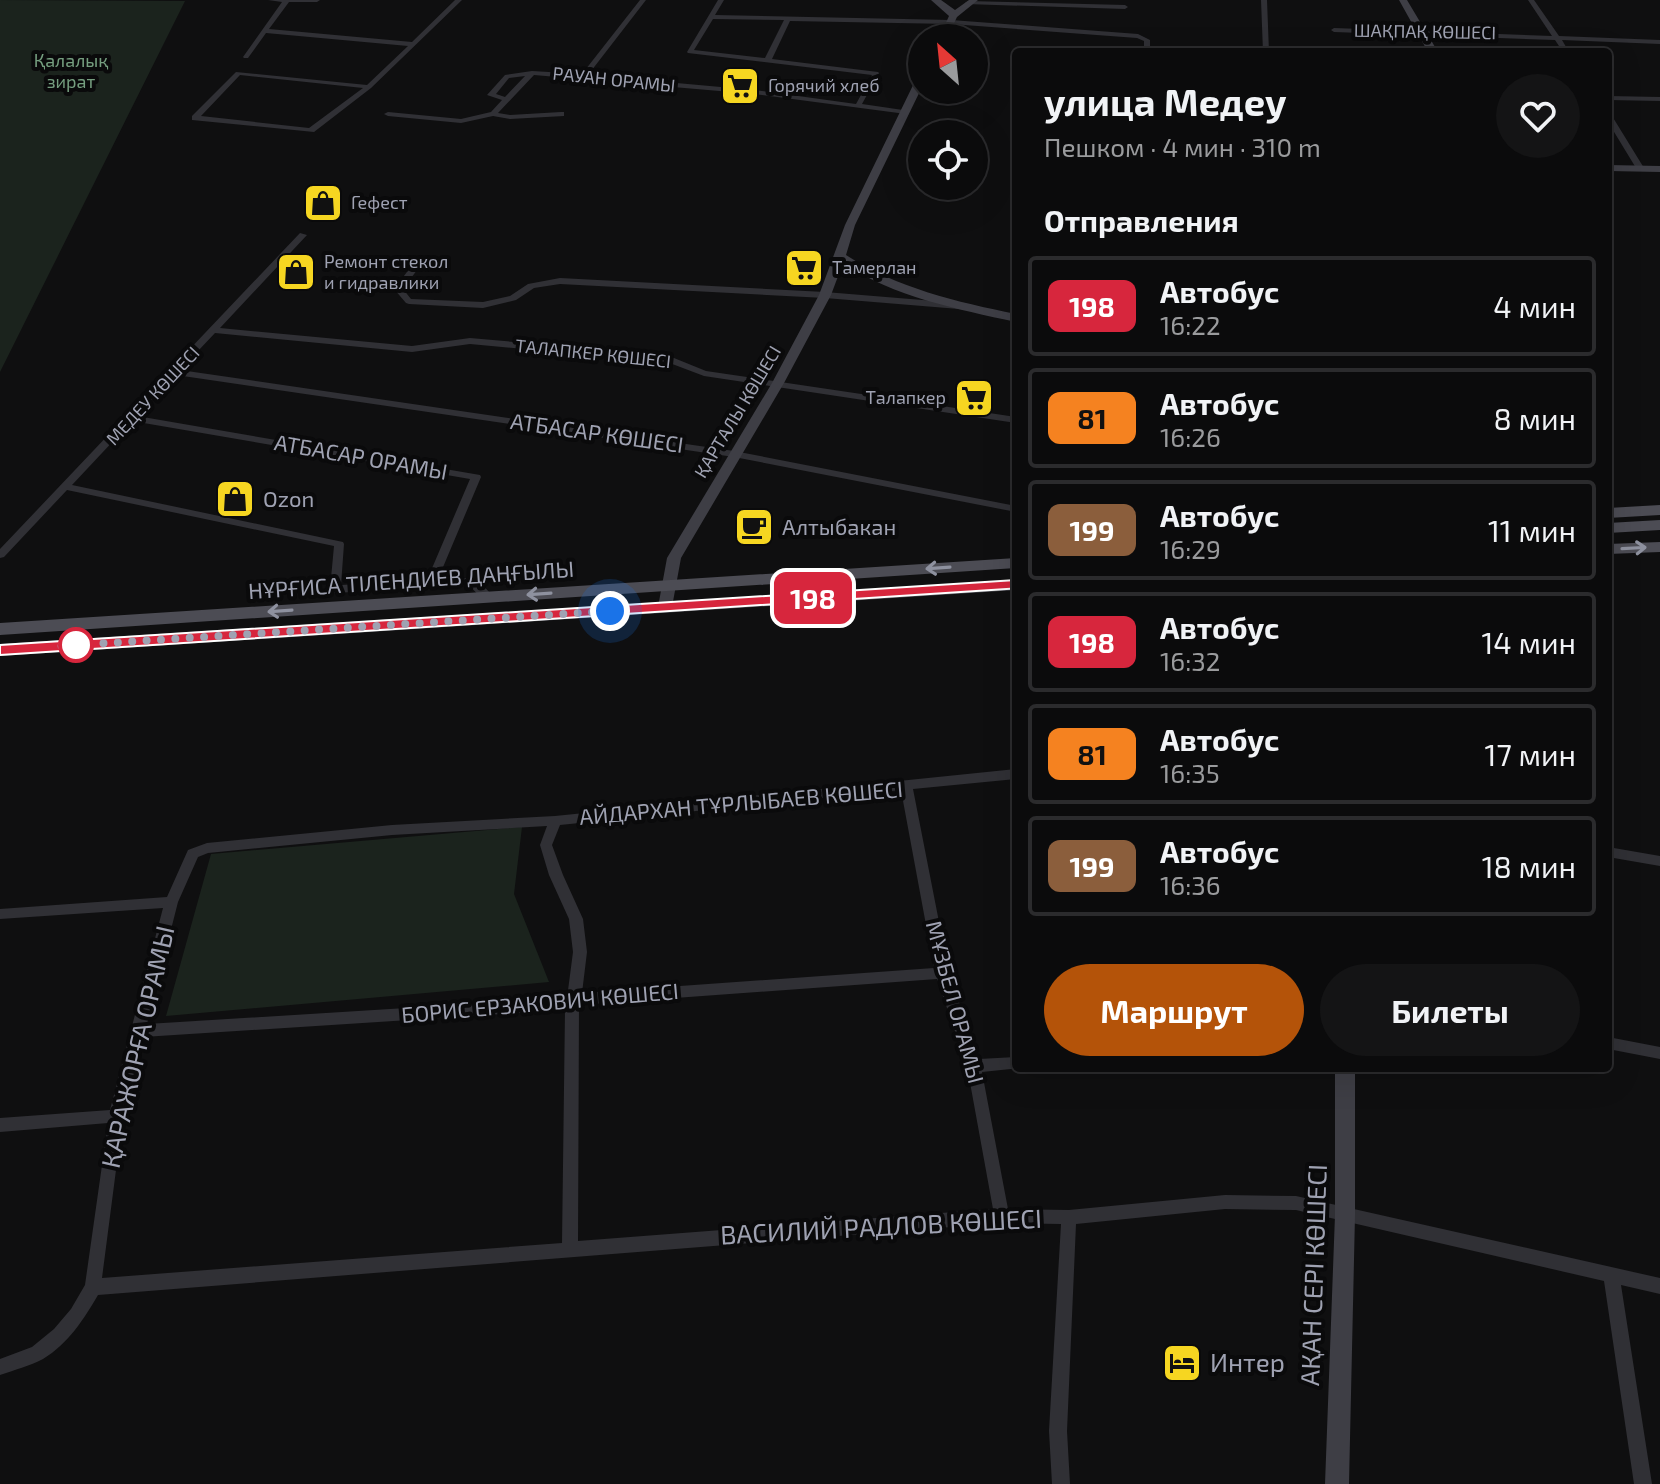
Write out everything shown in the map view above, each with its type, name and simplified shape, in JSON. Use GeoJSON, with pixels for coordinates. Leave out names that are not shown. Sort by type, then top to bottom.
{"type":"FeatureCollection","features":[{"type":"Feature","properties":{"kind":"main road"},"geometry":{"type":"LineString","coordinates":[[1612,513],[1660,510]]}},
{"type":"Feature","properties":{"kind":"main road"},"geometry":{"type":"LineString","coordinates":[[1612,528],[1660,525]]}},
{"type":"Feature","properties":{"kind":"main road"},"geometry":{"type":"LineString","coordinates":[[1612,549],[1660,547]]}},
{"type":"Feature","properties":{"kind":"main road","name":"НҰРҒИСА ТІЛЕНДИЕВ ДАҢҒЫЛЫ"},"geometry":{"type":"LineString","coordinates":[[0,629],[1012,563]]}},
{"type":"Feature","properties":{"kind":"main road","name":"НҰРҒИСА ТІЛЕНДИЕВ ДАҢҒЫЛЫ"},"geometry":{"type":"LineString","coordinates":[[0,650],[1012,585]]}},
{"type":"Feature","properties":{"kind":"street"},"geometry":{"type":"LineString","coordinates":[[271,1],[317,0]]}},
{"type":"Feature","properties":{"kind":"street"},"geometry":{"type":"LineString","coordinates":[[369,87],[238,73],[195,118],[311,130],[369,87],[459,0]]}},
{"type":"Feature","properties":{"kind":"street"},"geometry":{"type":"LineString","coordinates":[[584,76],[643,0]]}},
{"type":"Feature","properties":{"kind":"street"},"geometry":{"type":"LineString","coordinates":[[721,0],[711,17],[952,19],[1138,36],[1147,40],[1147,48]]}},
{"type":"Feature","properties":{"kind":"street"},"geometry":{"type":"LineString","coordinates":[[935,0],[951,11],[952,19]]}},
{"type":"Feature","properties":{"kind":"street"},"geometry":{"type":"LineString","coordinates":[[1264,0],[1266,48]]}},
{"type":"Feature","properties":{"kind":"street"},"geometry":{"type":"LineString","coordinates":[[1403,0],[1431,48]]}},
{"type":"Feature","properties":{"kind":"street"},"geometry":{"type":"LineString","coordinates":[[1531,0],[1563,48]]}},
{"type":"Feature","properties":{"kind":"street"},"geometry":{"type":"LineString","coordinates":[[246,57],[286,1]]}},
{"type":"Feature","properties":{"kind":"street"},"geometry":{"type":"LineString","coordinates":[[950,24],[971,2],[1125,7]]}},
{"type":"Feature","properties":{"kind":"street","name":"РАУАН ОРАМЫ"},"geometry":{"type":"LineString","coordinates":[[711,17],[690,52],[876,73],[858,106]]}},
{"type":"Feature","properties":{"kind":"street"},"geometry":{"type":"LineString","coordinates":[[768,60],[788,18]]}},
{"type":"Feature","properties":{"kind":"street","name":"ШАҚПАҚ КӨШЕСІ"},"geometry":{"type":"LineString","coordinates":[[1334,30],[1660,42]]}},
{"type":"Feature","properties":{"kind":"street"},"geometry":{"type":"LineString","coordinates":[[265,31],[413,44]]}},
{"type":"Feature","properties":{"kind":"street"},"geometry":{"type":"LineString","coordinates":[[508,100],[491,95],[507,76],[532,73]]}},
{"type":"Feature","properties":{"kind":"street","name":"РАУАН ОРАМЫ"},"geometry":{"type":"LineString","coordinates":[[493,114],[532,73],[584,76],[903,112]]}},
{"type":"Feature","properties":{"kind":"street"},"geometry":{"type":"LineString","coordinates":[[1612,98],[1660,99]]}},
{"type":"Feature","properties":{"kind":"street","name":"ҚАРТАЛЫ КӨШЕСІ"},"geometry":{"type":"LineString","coordinates":[[665,607],[674,558],[778,383],[825,295],[850,225],[908,103]]}},
{"type":"Feature","properties":{"kind":"street"},"geometry":{"type":"LineString","coordinates":[[388,114],[461,121],[493,114],[510,117],[561,114]]}},
{"type":"Feature","properties":{"kind":"street"},"geometry":{"type":"LineString","coordinates":[[1612,122],[1640,168]]}},
{"type":"Feature","properties":{"kind":"street"},"geometry":{"type":"LineString","coordinates":[[1612,168],[1660,169]]}},
{"type":"Feature","properties":{"kind":"street","name":"МЕДЕУ КӨШЕСІ"},"geometry":{"type":"LineString","coordinates":[[0,555],[68,487],[303,235]]}},
{"type":"Feature","properties":{"kind":"street"},"geometry":{"type":"LineString","coordinates":[[840,256],[860,272],[966,307],[1012,317]]}},
{"type":"Feature","properties":{"kind":"street"},"geometry":{"type":"LineString","coordinates":[[413,270],[398,289],[409,301],[450,304],[483,305],[513,298],[531,286],[560,281],[825,295],[966,307]]}},
{"type":"Feature","properties":{"kind":"street","name":"ТАЛАПКЕР КӨШЕСІ"},"geometry":{"type":"LineString","coordinates":[[214,330],[412,349],[470,341],[669,359],[704,373],[1012,419]]}},
{"type":"Feature","properties":{"kind":"street","name":"АТБАСАР КӨШЕСІ"},"geometry":{"type":"LineString","coordinates":[[175,372],[734,454],[1012,508]]}},
{"type":"Feature","properties":{"kind":"street","name":"АТБАСАР ОРАМЫ"},"geometry":{"type":"LineString","coordinates":[[132,418],[476,477],[431,583]]}},
{"type":"Feature","properties":{"kind":"street"},"geometry":{"type":"LineString","coordinates":[[68,487],[339,544],[335,589],[472,581],[487,597]]}},
{"type":"Feature","properties":{"kind":"street","name":"АЙДАРХАН ТҰРЛЫБАЕВ КӨШЕСІ"},"geometry":{"type":"LineString","coordinates":[[570,1248],[573,1001],[580,952],[576,919],[546,845],[555,821],[907,788],[1012,775]]}},
{"type":"Feature","properties":{"kind":"street","name":"МҰЗБЕЛ ОРАМЫ"},"geometry":{"type":"LineString","coordinates":[[907,788],[942,973],[974,1066],[1002,1216]]}},
{"type":"Feature","properties":{"kind":"street","name":"ҚАРАЖОРҒА ОРАМЫ"},"geometry":{"type":"LineString","coordinates":[[93,1287],[116,1116],[171,902],[188,860],[207,848],[392,830],[555,821]]}},
{"type":"Feature","properties":{"kind":"street"},"geometry":{"type":"LineString","coordinates":[[1612,853],[1660,861]]}},
{"type":"Feature","properties":{"kind":"street"},"geometry":{"type":"LineString","coordinates":[[0,914],[171,902]]}},
{"type":"Feature","properties":{"kind":"street","name":"БОРИС ЕРЗАКОВИЧ КӨШЕСІ"},"geometry":{"type":"LineString","coordinates":[[138,1031],[942,973]]}},
{"type":"Feature","properties":{"kind":"street"},"geometry":{"type":"LineString","coordinates":[[1612,1044],[1660,1053]]}},
{"type":"Feature","properties":{"kind":"street"},"geometry":{"type":"LineString","coordinates":[[974,1066],[1012,1063]]}},
{"type":"Feature","properties":{"kind":"street","name":"АҚАН СЕРІ КӨШЕСІ"},"geometry":{"type":"LineString","coordinates":[[1337,1484],[1345,1215],[1345,1072]]}},
{"type":"Feature","properties":{"kind":"street"},"geometry":{"type":"LineString","coordinates":[[0,1125],[116,1116]]}},
{"type":"Feature","properties":{"kind":"street","name":"ВАСИЛИЙ РАДЛОВ КӨШЕСІ"},"geometry":{"type":"LineString","coordinates":[[93,1287],[1002,1216],[1069,1217],[1225,1202],[1296,1203],[1660,1286]]}},
{"type":"Feature","properties":{"kind":"street"},"geometry":{"type":"LineString","coordinates":[[1061,1484],[1058,1431],[1069,1217]]}},
{"type":"Feature","properties":{"kind":"street"},"geometry":{"type":"LineString","coordinates":[[1611,1275],[1643,1484]]}},
{"type":"Feature","properties":{"kind":"street"},"geometry":{"type":"LineString","coordinates":[[0,1367],[37,1353],[60,1335],[77,1315],[93,1287]]}},
{"type":"Feature","properties":{"kind":"green space","name":"Қалалық зират"},"geometry":{"type":"Polygon","coordinates":[[[0,0],[185,1],[0,372],[0,0]]]}},
{"type":"Feature","properties":{"kind":"green space"},"geometry":{"type":"Polygon","coordinates":[[[522,827],[514,894],[549,982],[166,1016],[211,854],[522,827]]]}},
{"type":"Feature","properties":{"kind":"bus line","name":"198"},"geometry":{"type":"LineString","coordinates":[[0,650],[1012,585]]}},
{"type":"Feature","properties":{"kind":"place","name":"Горячий хлеб"},"geometry":{"type":"Point","coordinates":[740,86]}},
{"type":"Feature","properties":{"kind":"place","name":"Гефест"},"geometry":{"type":"Point","coordinates":[323,203]}},
{"type":"Feature","properties":{"kind":"place","name":"Тамерлан"},"geometry":{"type":"Point","coordinates":[804,268]}},
{"type":"Feature","properties":{"kind":"place","name":"Ремонт стекол и гидравлики"},"geometry":{"type":"Point","coordinates":[296,272]}},
{"type":"Feature","properties":{"kind":"place","name":"Талапкер"},"geometry":{"type":"Point","coordinates":[974,398]}},
{"type":"Feature","properties":{"kind":"place","name":"Ozon"},"geometry":{"type":"Point","coordinates":[235,499]}},
{"type":"Feature","properties":{"kind":"place","name":"Алтыбакан"},"geometry":{"type":"Point","coordinates":[754,527]}},
{"type":"Feature","properties":{"kind":"place","name":"Интер"},"geometry":{"type":"Point","coordinates":[1182,1363]}},
{"type":"Feature","properties":{"kind":"route"},"geometry":{"type":"LineString","coordinates":[[76,645],[61,646],[610,611]]}}]}
